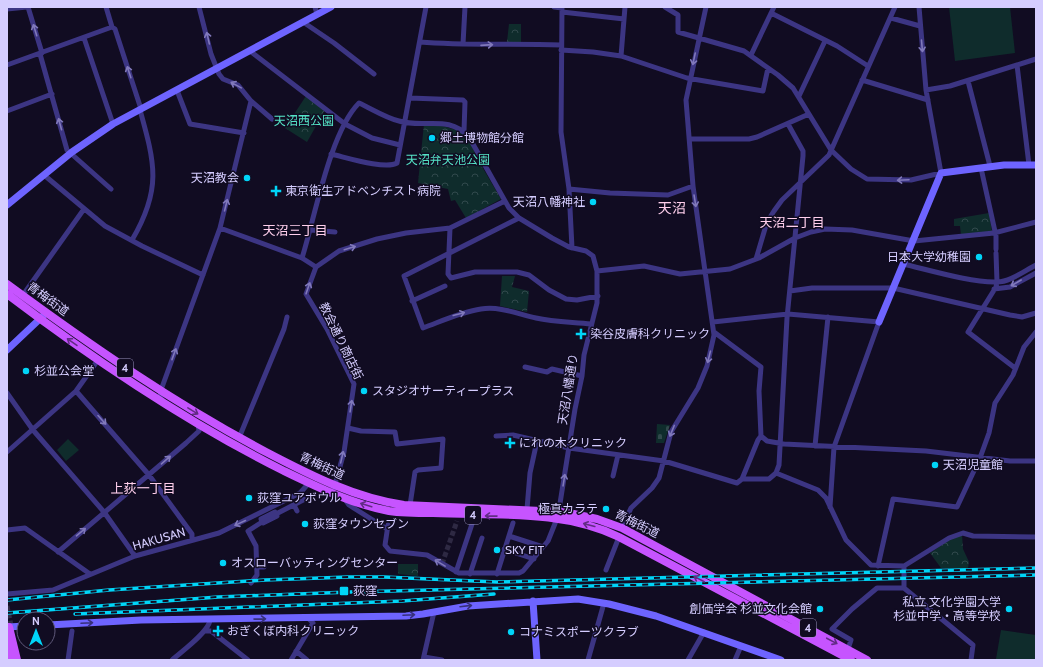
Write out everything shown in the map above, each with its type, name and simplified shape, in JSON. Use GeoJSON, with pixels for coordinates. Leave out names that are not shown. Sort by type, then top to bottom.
{"type":"FeatureCollection","features":[{"type":"Feature","properties":{"kind":"main road","name":"青梅街道"},"geometry":{"type":"LineString","coordinates":[[7,284],[160,390],[239,438],[334,486],[380,500],[410,505],[527,509],[559,515],[597,519],[620,532],[670,554],[848,649]]}},
{"type":"Feature","properties":{"kind":"main road","name":"青梅街道"},"geometry":{"type":"LineString","coordinates":[[7,294],[98,360],[198,424],[252,454],[340,497],[389,511],[559,515]]}},
{"type":"Feature","properties":{"kind":"main road","name":"青梅街道"},"geometry":{"type":"LineString","coordinates":[[620,532],[648,552],[851,660]]}},
{"type":"Feature","properties":{"kind":"main road"},"geometry":{"type":"LineString","coordinates":[[8,627],[17,660]]}},
{"type":"Feature","properties":{"kind":"main road"},"geometry":{"type":"LineString","coordinates":[[7,643],[11,660]]}},
{"type":"Feature","properties":{"kind":"main road","name":"4"},"geometry":{"type":"LineString","coordinates":[[848,649],[867,660]]}},
{"type":"Feature","properties":{"kind":"street"},"geometry":{"type":"LineString","coordinates":[[7,9],[27,7],[67,150],[72,152],[111,189]]}},
{"type":"Feature","properties":{"kind":"street"},"geometry":{"type":"LineString","coordinates":[[106,7],[112,27],[115,29],[140,110],[150,153],[154,186],[148,208],[132,240]]}},
{"type":"Feature","properties":{"kind":"street"},"geometry":{"type":"LineString","coordinates":[[199,7],[216,68],[223,79],[238,85],[251,101],[272,119]]}},
{"type":"Feature","properties":{"kind":"street"},"geometry":{"type":"LineString","coordinates":[[7,205],[72,152],[112,124],[303,22],[316,11],[330,7]]}},
{"type":"Feature","properties":{"kind":"street"},"geometry":{"type":"LineString","coordinates":[[331,154],[392,166],[397,163],[426,7]]}},
{"type":"Feature","properties":{"kind":"street"},"geometry":{"type":"LineString","coordinates":[[462,44],[465,7]]}},
{"type":"Feature","properties":{"kind":"street"},"geometry":{"type":"LineString","coordinates":[[554,7],[624,19]]}},
{"type":"Feature","properties":{"kind":"street"},"geometry":{"type":"LineString","coordinates":[[621,56],[625,7]]}},
{"type":"Feature","properties":{"kind":"street"},"geometry":{"type":"LineString","coordinates":[[665,7],[678,15],[678,32],[744,51],[793,88],[831,150],[851,169],[867,179],[911,180],[941,173],[990,166],[1032,165],[1017,65]]}},
{"type":"Feature","properties":{"kind":"street"},"geometry":{"type":"LineString","coordinates":[[606,570],[620,532],[631,508],[655,485],[661,473],[671,432],[698,388],[707,366],[714,332],[693,186],[686,100],[706,7]]}},
{"type":"Feature","properties":{"kind":"street"},"geometry":{"type":"LineString","coordinates":[[751,55],[774,7]]}},
{"type":"Feature","properties":{"kind":"street"},"geometry":{"type":"LineString","coordinates":[[756,259],[767,222],[782,200],[801,180],[829,155],[895,7]]}},
{"type":"Feature","properties":{"kind":"street"},"geometry":{"type":"LineString","coordinates":[[830,507],[834,447],[893,288],[914,241],[941,173],[926,90],[919,7]]}},
{"type":"Feature","properties":{"kind":"street"},"geometry":{"type":"LineString","coordinates":[[562,9],[561,132],[569,189],[572,248]]}},
{"type":"Feature","properties":{"kind":"street"},"geometry":{"type":"LineString","coordinates":[[771,13],[825,41],[868,66]]}},
{"type":"Feature","properties":{"kind":"street"},"geometry":{"type":"LineString","coordinates":[[891,18],[920,26]]}},
{"type":"Feature","properties":{"kind":"street"},"geometry":{"type":"LineString","coordinates":[[303,22],[334,42],[374,74]]}},
{"type":"Feature","properties":{"kind":"street"},"geometry":{"type":"LineString","coordinates":[[7,65],[41,54],[112,27]]}},
{"type":"Feature","properties":{"kind":"street"},"geometry":{"type":"LineString","coordinates":[[84,38],[95,76],[112,124]]}},
{"type":"Feature","properties":{"kind":"street"},"geometry":{"type":"LineString","coordinates":[[799,96],[825,41]]}},
{"type":"Feature","properties":{"kind":"street"},"geometry":{"type":"LineString","coordinates":[[420,42],[462,44],[523,43],[593,52],[621,56],[690,79],[763,91],[768,68]]}},
{"type":"Feature","properties":{"kind":"street"},"geometry":{"type":"LineString","coordinates":[[250,51],[345,124],[372,138],[400,145]]}},
{"type":"Feature","properties":{"kind":"street"},"geometry":{"type":"LineString","coordinates":[[926,90],[968,81],[1036,59]]}},
{"type":"Feature","properties":{"kind":"street"},"geometry":{"type":"LineString","coordinates":[[862,80],[928,100]]}},
{"type":"Feature","properties":{"kind":"street"},"geometry":{"type":"LineString","coordinates":[[968,81],[990,166]]}},
{"type":"Feature","properties":{"kind":"street"},"geometry":{"type":"LineString","coordinates":[[178,89],[178,93],[190,124],[244,134]]}},
{"type":"Feature","properties":{"kind":"street"},"geometry":{"type":"LineString","coordinates":[[7,111],[52,94]]}},
{"type":"Feature","properties":{"kind":"street"},"geometry":{"type":"LineString","coordinates":[[410,98],[463,100],[465,102],[464,131]]}},
{"type":"Feature","properties":{"kind":"street"},"geometry":{"type":"LineString","coordinates":[[163,402],[160,397],[160,390],[220,228],[251,101]]}},
{"type":"Feature","properties":{"kind":"street"},"geometry":{"type":"LineString","coordinates":[[302,258],[331,154],[351,111],[360,103],[404,122],[450,124],[461,128],[469,137],[509,208],[519,218],[552,238],[572,248],[586,251],[593,256],[597,271],[644,266],[680,274],[730,270],[756,259],[795,238],[810,232],[824,229],[846,230],[914,241],[994,233],[1036,222]]}},
{"type":"Feature","properties":{"kind":"street"},"geometry":{"type":"LineString","coordinates":[[690,139],[749,139],[809,114]]}},
{"type":"Feature","properties":{"kind":"street"},"geometry":{"type":"LineString","coordinates":[[742,479],[769,479],[776,473],[781,444],[788,314],[803,151],[788,124]]}},
{"type":"Feature","properties":{"kind":"street"},"geometry":{"type":"LineString","coordinates":[[981,168],[994,233],[997,282],[968,332],[1015,368]]}},
{"type":"Feature","properties":{"kind":"street"},"geometry":{"type":"LineString","coordinates":[[44,175],[105,226],[203,275]]}},
{"type":"Feature","properties":{"kind":"street"},"geometry":{"type":"LineString","coordinates":[[569,189],[610,193],[668,195],[693,186]]}},
{"type":"Feature","properties":{"kind":"street"},"geometry":{"type":"LineString","coordinates":[[220,228],[302,258],[316,267],[339,251],[377,239],[406,233],[450,228],[505,201]]}},
{"type":"Feature","properties":{"kind":"street"},"geometry":{"type":"LineString","coordinates":[[23,295],[84,210]]}},
{"type":"Feature","properties":{"kind":"street"},"geometry":{"type":"LineString","coordinates":[[519,218],[404,276],[423,328],[446,318],[482,308],[496,308],[523,313],[543,319],[591,324]]}},
{"type":"Feature","properties":{"kind":"street"},"geometry":{"type":"LineString","coordinates":[[450,228],[448,274],[451,278],[474,272],[516,272],[529,275],[549,290],[566,299],[576,300],[598,296]]}},
{"type":"Feature","properties":{"kind":"street"},"geometry":{"type":"LineString","coordinates":[[311,230],[335,232]]}},
{"type":"Feature","properties":{"kind":"street"},"geometry":{"type":"LineString","coordinates":[[904,264],[979,280],[997,282],[1007,280],[1036,265]]}},
{"type":"Feature","properties":{"kind":"street","name":"教会通り商店街"},"geometry":{"type":"LineString","coordinates":[[316,267],[315,274],[306,294],[327,329],[354,384],[348,428],[334,486]]}},
{"type":"Feature","properties":{"kind":"street","name":"天沼八幡通り"},"geometry":{"type":"LineString","coordinates":[[456,572],[470,574],[519,573],[534,559],[548,541],[559,515],[582,376],[584,355],[598,296],[597,271]]}},
{"type":"Feature","properties":{"kind":"street"},"geometry":{"type":"LineString","coordinates":[[994,289],[1010,287],[1036,273]]}},
{"type":"Feature","properties":{"kind":"street"},"geometry":{"type":"LineString","coordinates":[[412,301],[445,286]]}},
{"type":"Feature","properties":{"kind":"street"},"geometry":{"type":"LineString","coordinates":[[790,291],[812,288],[893,288],[1022,317],[1036,313]]}},
{"type":"Feature","properties":{"kind":"street"},"geometry":{"type":"LineString","coordinates":[[713,322],[788,314],[880,322]]}},
{"type":"Feature","properties":{"kind":"street"},"geometry":{"type":"LineString","coordinates":[[7,350],[39,318],[50,315]]}},
{"type":"Feature","properties":{"kind":"street"},"geometry":{"type":"LineString","coordinates":[[239,438],[284,329],[287,317]]}},
{"type":"Feature","properties":{"kind":"street"},"geometry":{"type":"LineString","coordinates":[[815,446],[828,317]]}},
{"type":"Feature","properties":{"kind":"street"},"geometry":{"type":"LineString","coordinates":[[496,436],[513,436],[569,448],[664,461],[737,483],[742,479],[761,436],[761,367],[714,332]]}},
{"type":"Feature","properties":{"kind":"street"},"geometry":{"type":"LineString","coordinates":[[878,566],[893,499],[957,507],[980,458],[992,426],[995,403],[1013,375],[1024,347],[1036,332]]}},
{"type":"Feature","properties":{"kind":"street"},"geometry":{"type":"LineString","coordinates":[[7,452],[76,391],[98,360]]}},
{"type":"Feature","properties":{"kind":"street"},"geometry":{"type":"LineString","coordinates":[[525,367],[547,372],[552,369],[582,376]]}},
{"type":"Feature","properties":{"kind":"street"},"geometry":{"type":"LineString","coordinates":[[76,391],[149,475],[192,534],[192,540]]}},
{"type":"Feature","properties":{"kind":"street"},"geometry":{"type":"LineString","coordinates":[[7,393],[33,430],[104,512],[135,556]]}},
{"type":"Feature","properties":{"kind":"street"},"geometry":{"type":"LineString","coordinates":[[58,552],[149,475],[199,430],[198,424]]}},
{"type":"Feature","properties":{"kind":"street"},"geometry":{"type":"LineString","coordinates":[[348,428],[361,431],[395,432],[397,444],[443,439],[441,468],[418,470],[415,472],[410,505]]}},
{"type":"Feature","properties":{"kind":"street"},"geometry":{"type":"LineString","coordinates":[[761,436],[767,441],[781,444],[926,451],[1010,461],[1036,461]]}},
{"type":"Feature","properties":{"kind":"street"},"geometry":{"type":"LineString","coordinates":[[527,509],[530,473],[537,442]]}},
{"type":"Feature","properties":{"kind":"street"},"geometry":{"type":"LineString","coordinates":[[613,476],[618,455]]}},
{"type":"Feature","properties":{"kind":"street"},"geometry":{"type":"LineString","coordinates":[[776,473],[818,490],[830,507],[846,540],[871,565],[904,566],[949,538],[963,533],[973,536],[1036,537]]}},
{"type":"Feature","properties":{"kind":"street","name":"HAKUSAN"},"geometry":{"type":"LineString","coordinates":[[7,594],[53,590],[135,556],[219,533],[300,493],[309,483]]}},
{"type":"Feature","properties":{"kind":"street"},"geometry":{"type":"LineString","coordinates":[[334,486],[335,493],[349,505],[387,527],[385,545],[390,551],[426,555],[456,572],[473,521]]}},
{"type":"Feature","properties":{"kind":"street"},"geometry":{"type":"LineString","coordinates":[[251,583],[257,575],[257,567],[256,546],[249,528],[262,522],[260,519],[274,512],[276,514],[309,497]]}},
{"type":"Feature","properties":{"kind":"street"},"geometry":{"type":"LineString","coordinates":[[294,505],[297,511]]}},
{"type":"Feature","properties":{"kind":"street"},"geometry":{"type":"LineString","coordinates":[[497,574],[513,523]]}},
{"type":"Feature","properties":{"kind":"street"},"geometry":{"type":"LineString","coordinates":[[7,530],[25,528],[90,574]]}},
{"type":"Feature","properties":{"kind":"street"},"geometry":{"type":"LineString","coordinates":[[509,536],[543,547]]}},
{"type":"Feature","properties":{"kind":"street"},"geometry":{"type":"LineString","coordinates":[[470,574],[482,538]]}},
{"type":"Feature","properties":{"kind":"street"},"geometry":{"type":"LineString","coordinates":[[504,549],[534,559]]}},
{"type":"Feature","properties":{"kind":"street"},"geometry":{"type":"LineString","coordinates":[[904,566],[904,588]]}},
{"type":"Feature","properties":{"kind":"street"},"geometry":{"type":"LineString","coordinates":[[257,567],[264,567]]}},
{"type":"Feature","properties":{"kind":"street"},"geometry":{"type":"LineString","coordinates":[[848,649],[851,640],[832,629],[852,609],[877,588],[904,588],[973,645],[972,660]]}},
{"type":"Feature","properties":{"kind":"street"},"geometry":{"type":"LineString","coordinates":[[56,625],[141,620],[309,619],[406,616],[468,606],[578,599],[604,603],[656,616],[781,660]]}},
{"type":"Feature","properties":{"kind":"street"},"geometry":{"type":"LineString","coordinates":[[533,601],[537,660]]}},
{"type":"Feature","properties":{"kind":"street"},"geometry":{"type":"LineString","coordinates":[[588,660],[604,603]]}},
{"type":"Feature","properties":{"kind":"street"},"geometry":{"type":"LineString","coordinates":[[434,612],[424,658],[442,660]]}},
{"type":"Feature","properties":{"kind":"street"},"geometry":{"type":"LineString","coordinates":[[291,660],[313,623],[309,619]]}},
{"type":"Feature","properties":{"kind":"street"},"geometry":{"type":"LineString","coordinates":[[172,660],[204,631],[210,624],[210,620]]}},
{"type":"Feature","properties":{"kind":"street"},"geometry":{"type":"LineString","coordinates":[[68,660],[72,631]]}},
{"type":"Feature","properties":{"kind":"street"},"geometry":{"type":"LineString","coordinates":[[204,631],[211,631],[248,660]]}},
{"type":"Feature","properties":{"kind":"street"},"geometry":{"type":"LineString","coordinates":[[688,660],[704,632]]}},
{"type":"Feature","properties":{"kind":"street"},"geometry":{"type":"LineString","coordinates":[[735,660],[741,646]]}},
{"type":"Feature","properties":{"kind":"street"},"geometry":{"type":"LineString","coordinates":[[296,651],[306,660]]}},
{"type":"Feature","properties":{"kind":"green space"},"geometry":{"type":"Polygon","coordinates":[[[949,7],[1010,7],[1015,53],[955,61],[949,7]]]}},
{"type":"Feature","properties":{"kind":"green space"},"geometry":{"type":"Polygon","coordinates":[[[509,24],[521,24],[521,42],[507,42],[509,24]]]}},
{"type":"Feature","properties":{"kind":"green space","name":"天沼西公園"},"geometry":{"type":"Polygon","coordinates":[[[306,96],[325,110],[307,142],[285,128],[306,96]]]}},
{"type":"Feature","properties":{"kind":"green space","name":"天沼弁天池公園"},"geometry":{"type":"Polygon","coordinates":[[[424,124],[439,125],[463,132],[469,139],[478,160],[501,199],[466,218],[455,200],[451,201],[448,189],[418,183],[424,124]]]}},
{"type":"Feature","properties":{"kind":"green space"},"geometry":{"type":"Polygon","coordinates":[[[989,213],[992,232],[961,235],[960,226],[954,226],[954,219],[989,213]]]}},
{"type":"Feature","properties":{"kind":"green space"},"geometry":{"type":"Polygon","coordinates":[[[502,276],[515,276],[512,287],[529,291],[527,312],[500,306],[502,276]]]}},
{"type":"Feature","properties":{"kind":"green space"},"geometry":{"type":"Polygon","coordinates":[[[657,424],[670,425],[664,443],[656,443],[657,424]]]}},
{"type":"Feature","properties":{"kind":"green space"},"geometry":{"type":"Polygon","coordinates":[[[68,439],[79,450],[66,461],[57,450],[68,439]]]}},
{"type":"Feature","properties":{"kind":"green space"},"geometry":{"type":"Polygon","coordinates":[[[962,535],[963,549],[969,562],[968,568],[941,568],[930,553],[954,537],[962,535]]]}},
{"type":"Feature","properties":{"kind":"green space"},"geometry":{"type":"Polygon","coordinates":[[[398,564],[418,564],[418,576],[398,574],[398,564]]]}},
{"type":"Feature","properties":{"kind":"green space"},"geometry":{"type":"Polygon","coordinates":[[[1001,630],[1036,635],[1036,660],[996,659],[1001,630]]]}},
{"type":"Feature","properties":{"kind":"tunnel"},"geometry":{"type":"LineString","coordinates":[[442,564],[457,521]]}},
{"type":"Feature","properties":{"kind":"tunnel"},"geometry":{"type":"LineString","coordinates":[[7,606],[12,630]]}},
{"type":"Feature","properties":{"kind":"railway"},"geometry":{"type":"LineString","coordinates":[[7,600],[109,590],[265,580],[348,577],[384,577],[497,582],[1036,568]]}},
{"type":"Feature","properties":{"kind":"railway"},"geometry":{"type":"LineString","coordinates":[[7,613],[218,597],[350,592],[1036,575]]}},
{"type":"Feature","properties":{"kind":"railway"},"geometry":{"type":"LineString","coordinates":[[75,614],[402,601],[494,594]]}},
{"type":"Feature","properties":{"kind":"place","name":"郷土博物館分館"},"geometry":{"type":"Point","coordinates":[432,138]}},
{"type":"Feature","properties":{"kind":"place","name":"天沼教会"},"geometry":{"type":"Point","coordinates":[247,178]}},
{"type":"Feature","properties":{"kind":"place","name":"東京衛生アドベンチスト病院"},"geometry":{"type":"Point","coordinates":[276,191]}},
{"type":"Feature","properties":{"kind":"place","name":"天沼八幡神社"},"geometry":{"type":"Point","coordinates":[593,202]}},
{"type":"Feature","properties":{"kind":"place","name":"日本大学幼稚園"},"geometry":{"type":"Point","coordinates":[979,257]}},
{"type":"Feature","properties":{"kind":"place","name":"染谷皮膚科クリニック"},"geometry":{"type":"Point","coordinates":[581,334]}},
{"type":"Feature","properties":{"kind":"place","name":"杉並公会堂"},"geometry":{"type":"Point","coordinates":[26,371]}},
{"type":"Feature","properties":{"kind":"place","name":"スタジオサーティープラス"},"geometry":{"type":"Point","coordinates":[364,391]}},
{"type":"Feature","properties":{"kind":"place","name":"にれの木クリニック"},"geometry":{"type":"Point","coordinates":[510,443]}},
{"type":"Feature","properties":{"kind":"place","name":"天沼児童館"},"geometry":{"type":"Point","coordinates":[935,465]}},
{"type":"Feature","properties":{"kind":"place","name":"荻窪ユアボウル"},"geometry":{"type":"Point","coordinates":[249,498]}},
{"type":"Feature","properties":{"kind":"place","name":"極真カラテ"},"geometry":{"type":"Point","coordinates":[606,509]}},
{"type":"Feature","properties":{"kind":"place","name":"荻窪タウンセブン"},"geometry":{"type":"Point","coordinates":[305,524]}},
{"type":"Feature","properties":{"kind":"place","name":"SKY FIT"},"geometry":{"type":"Point","coordinates":[497,550]}},
{"type":"Feature","properties":{"kind":"place","name":"オスローバッティングセンター"},"geometry":{"type":"Point","coordinates":[223,563]}},
{"type":"Feature","properties":{"kind":"place","name":"荻窪"},"geometry":{"type":"Point","coordinates":[344,591]}},
{"type":"Feature","properties":{"kind":"place","name":"創価学会 杉並文化会館"},"geometry":{"type":"Point","coordinates":[820,609]}},
{"type":"Feature","properties":{"kind":"place","name":"私立 文化学園大学 杉並中学・高等学校"},"geometry":{"type":"Point","coordinates":[1009,609]}},
{"type":"Feature","properties":{"kind":"place","name":"おぎくぼ内科クリニック"},"geometry":{"type":"Point","coordinates":[218,631]}},
{"type":"Feature","properties":{"kind":"place","name":"コナミスポーツクラブ"},"geometry":{"type":"Point","coordinates":[511,632]}},
{"type":"Feature","properties":{"kind":"district","name":"天沼"},"geometry":{"type":"Point","coordinates":[672,208]}},
{"type":"Feature","properties":{"kind":"district","name":"天沼二丁目"},"geometry":{"type":"Point","coordinates":[792,222]}},
{"type":"Feature","properties":{"kind":"district","name":"天沼三丁目"},"geometry":{"type":"Point","coordinates":[295,230]}},
{"type":"Feature","properties":{"kind":"district","name":"上荻一丁目"},"geometry":{"type":"Point","coordinates":[143,488]}}]}
